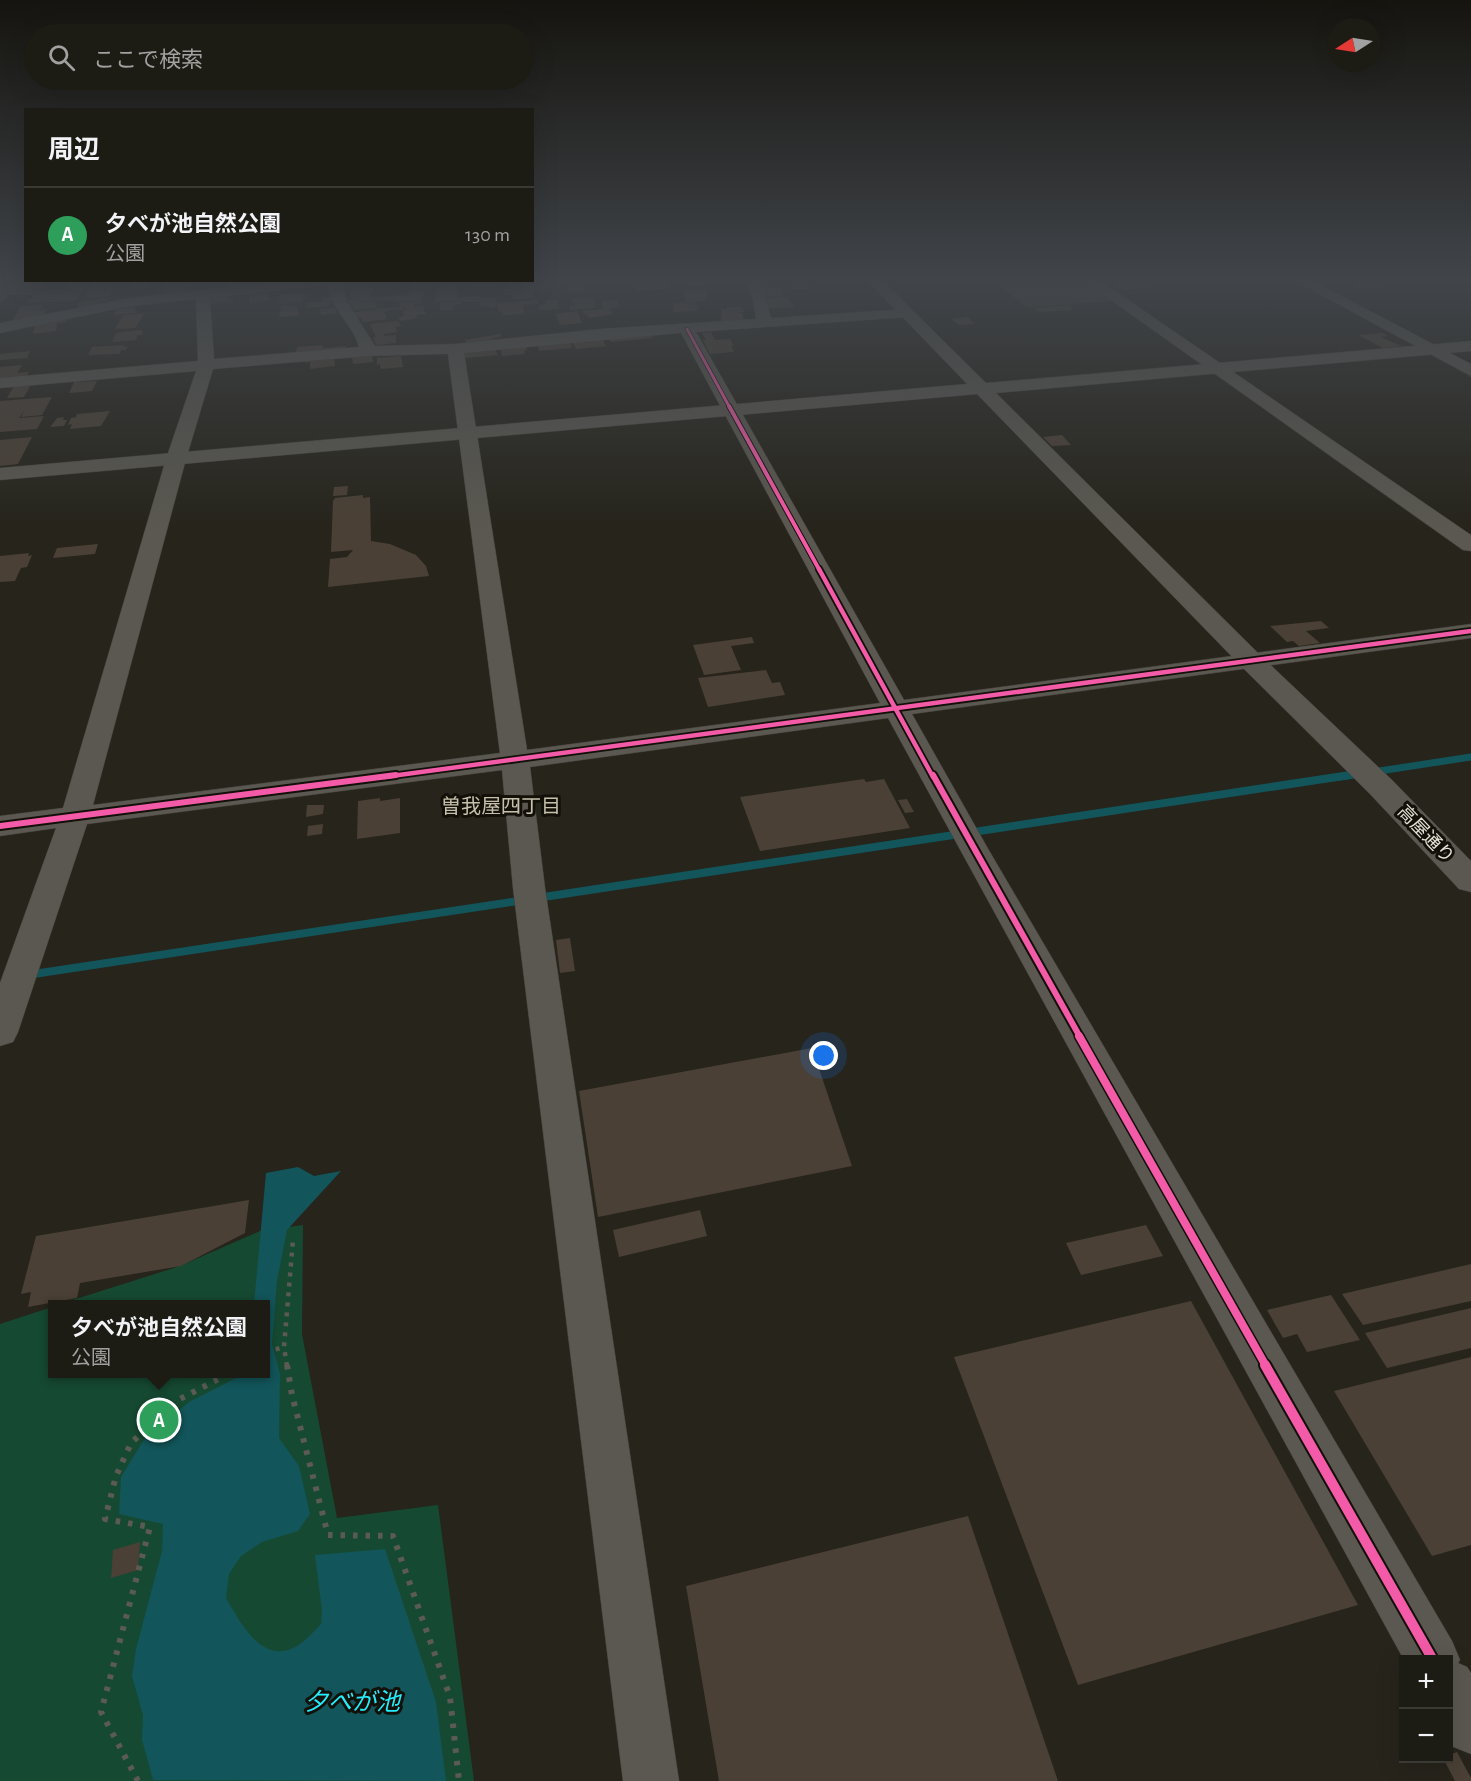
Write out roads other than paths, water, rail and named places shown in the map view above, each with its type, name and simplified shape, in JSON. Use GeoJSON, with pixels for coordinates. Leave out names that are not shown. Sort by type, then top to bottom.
{"type":"FeatureCollection","features":[{"type":"Feature","properties":{"kind":"street"},"geometry":{"type":"LineString","coordinates":[[0,1032],[75,817],[206,361]]}},
{"type":"Feature","properties":{"kind":"street"},"geometry":{"type":"LineString","coordinates":[[0,383],[251,361]]}},
{"type":"Feature","properties":{"kind":"street"},"geometry":{"type":"LineString","coordinates":[[457,361],[515,760],[531,905],[651,1781]]}},
{"type":"Feature","properties":{"kind":"street"},"geometry":{"type":"LineString","coordinates":[[704,361],[965,834],[1431,1655]]}},
{"type":"Feature","properties":{"kind":"street","name":"高屋通り"},"geometry":{"type":"LineString","coordinates":[[953,361],[1250,660],[1381,787],[1471,881]]}},
{"type":"Feature","properties":{"kind":"street"},"geometry":{"type":"LineString","coordinates":[[1206,361],[1471,545]]}},
{"type":"Feature","properties":{"kind":"street"},"geometry":{"type":"LineString","coordinates":[[0,474],[1301,361]]}},
{"type":"Feature","properties":{"kind":"street"},"geometry":{"type":"LineString","coordinates":[[1454,361],[1471,370]]}},
{"type":"Feature","properties":{"kind":"street"},"geometry":{"type":"LineString","coordinates":[[0,826],[515,760],[1471,631]]}},
{"type":"Feature","properties":{"kind":"street"},"geometry":{"type":"LineString","coordinates":[[1453,1693],[1471,1726]]}},
{"type":"Feature","properties":{"kind":"water","name":"夕べが池"},"geometry":{"type":"Polygon","coordinates":[[[298,1167],[314,1176],[341,1171],[287,1230],[277,1281],[272,1344],[280,1374],[279,1438],[299,1466],[310,1514],[298,1531],[262,1542],[241,1556],[229,1574],[226,1598],[245,1628],[261,1645],[271,1650],[281,1651],[293,1648],[304,1641],[321,1624],[322,1611],[315,1555],[385,1549],[436,1702],[446,1781],[153,1780],[142,1740],[143,1715],[132,1676],[136,1649],[162,1551],[163,1524],[119,1514],[121,1477],[145,1438],[189,1402],[236,1378],[270,1378],[270,1300],[254,1300],[266,1173],[298,1167]]]}},
{"type":"Feature","properties":{"kind":"waterway"},"geometry":{"type":"LineString","coordinates":[[1340,777],[1471,757]]}},
{"type":"Feature","properties":{"kind":"waterway"},"geometry":{"type":"LineString","coordinates":[[537,898],[1350,775]]}},
{"type":"Feature","properties":{"kind":"waterway"},"geometry":{"type":"LineString","coordinates":[[27,975],[525,900]]}},
{"type":"Feature","properties":{"kind":"place","name":"夕べが池自然公園"},"geometry":{"type":"Point","coordinates":[159,1420]}},
{"type":"Feature","properties":{"kind":"district","name":"曽我屋四丁目"},"geometry":{"type":"Point","coordinates":[501,806]}}]}
